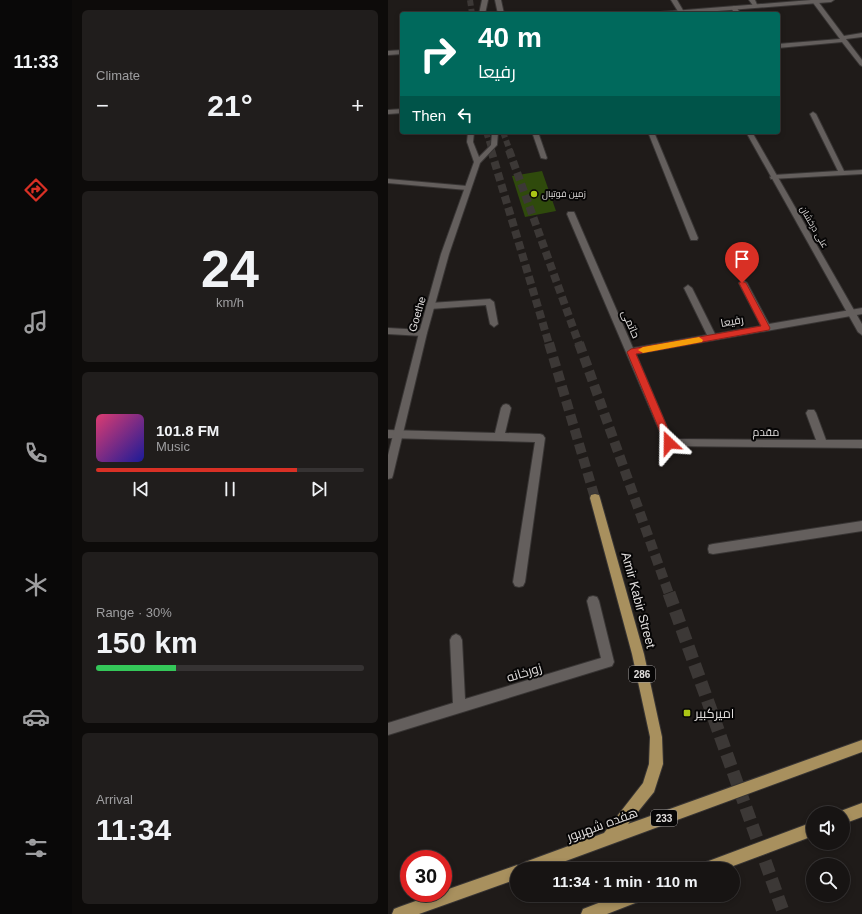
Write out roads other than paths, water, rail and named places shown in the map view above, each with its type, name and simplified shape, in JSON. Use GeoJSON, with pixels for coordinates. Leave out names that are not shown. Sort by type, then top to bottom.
{"type":"FeatureCollection","features":[{"type":"Feature","properties":{"kind":"main road","name":"Amir Kabir Street"},"geometry":{"type":"LineString","coordinates":[[595,498],[638,654],[656,737],[656,764],[649,787],[608,839]]}},
{"type":"Feature","properties":{"kind":"main road","name":"هفده شهریور"},"geometry":{"type":"LineString","coordinates":[[544,862],[862,746]]}},
{"type":"Feature","properties":{"kind":"main road"},"geometry":{"type":"LineString","coordinates":[[850,814],[862,810]]}},
{"type":"Feature","properties":{"kind":"main road"},"geometry":{"type":"LineString","coordinates":[[725,862],[806,832]]}},
{"type":"Feature","properties":{"kind":"main road"},"geometry":{"type":"LineString","coordinates":[[399,914],[510,874]]}},
{"type":"Feature","properties":{"kind":"main road"},"geometry":{"type":"LineString","coordinates":[[588,914],[620,902]]}},
{"type":"Feature","properties":{"kind":"street"},"geometry":{"type":"LineString","coordinates":[[482,12],[485,0]]}},
{"type":"Feature","properties":{"kind":"street"},"geometry":{"type":"LineString","coordinates":[[498,0],[501,12]]}},
{"type":"Feature","properties":{"kind":"street"},"geometry":{"type":"LineString","coordinates":[[674,0],[680,12]]}},
{"type":"Feature","properties":{"kind":"street"},"geometry":{"type":"LineString","coordinates":[[752,0],[756,6]]}},
{"type":"Feature","properties":{"kind":"street"},"geometry":{"type":"LineString","coordinates":[[692,12],[831,0]]}},
{"type":"Feature","properties":{"kind":"street"},"geometry":{"type":"LineString","coordinates":[[815,1],[843,39],[859,57],[862,64]]}},
{"type":"Feature","properties":{"kind":"street"},"geometry":{"type":"LineString","coordinates":[[734,8],[737,12]]}},
{"type":"Feature","properties":{"kind":"street"},"geometry":{"type":"LineString","coordinates":[[780,46],[843,39],[862,35]]}},
{"type":"Feature","properties":{"kind":"street"},"geometry":{"type":"LineString","coordinates":[[388,53],[400,52]]}},
{"type":"Feature","properties":{"kind":"street"},"geometry":{"type":"LineString","coordinates":[[388,112],[400,111]]}},
{"type":"Feature","properties":{"kind":"street"},"geometry":{"type":"LineString","coordinates":[[813,114],[842,173]]}},
{"type":"Feature","properties":{"kind":"street"},"geometry":{"type":"LineString","coordinates":[[471,134],[470,142],[477,162]]}},
{"type":"Feature","properties":{"kind":"street","name":"Goethe"},"geometry":{"type":"LineString","coordinates":[[388,475],[393,434],[445,254],[477,162],[494,145],[496,134]]}},
{"type":"Feature","properties":{"kind":"street"},"geometry":{"type":"LineString","coordinates":[[536,134],[544,158]]}},
{"type":"Feature","properties":{"kind":"street"},"geometry":{"type":"LineString","coordinates":[[652,134],[694,238]]}},
{"type":"Feature","properties":{"kind":"street","name":"علی درخشان"},"geometry":{"type":"LineString","coordinates":[[750,134],[862,332]]}},
{"type":"Feature","properties":{"kind":"street"},"geometry":{"type":"LineString","coordinates":[[774,177],[860,172],[862,181]]}},
{"type":"Feature","properties":{"kind":"street"},"geometry":{"type":"LineString","coordinates":[[388,181],[467,188]]}},
{"type":"Feature","properties":{"kind":"street","name":"حاتمی"},"geometry":{"type":"LineString","coordinates":[[571,214],[669,443]]}},
{"type":"Feature","properties":{"kind":"street"},"geometry":{"type":"LineString","coordinates":[[742,283],[766,328]]}},
{"type":"Feature","properties":{"kind":"street"},"geometry":{"type":"LineString","coordinates":[[688,288],[712,337]]}},
{"type":"Feature","properties":{"kind":"street"},"geometry":{"type":"LineString","coordinates":[[430,306],[490,302],[494,324]]}},
{"type":"Feature","properties":{"kind":"street","name":"رفیعا"},"geometry":{"type":"LineString","coordinates":[[631,352],[862,311]]}},
{"type":"Feature","properties":{"kind":"street"},"geometry":{"type":"LineString","coordinates":[[388,331],[423,333]]}},
{"type":"Feature","properties":{"kind":"street"},"geometry":{"type":"LineString","coordinates":[[499,437],[506,408]]}},
{"type":"Feature","properties":{"kind":"street"},"geometry":{"type":"LineString","coordinates":[[812,413],[823,444]]}},
{"type":"Feature","properties":{"kind":"street"},"geometry":{"type":"LineString","coordinates":[[393,434],[540,438],[519,582]]}},
{"type":"Feature","properties":{"kind":"street","name":"مقدم"},"geometry":{"type":"LineString","coordinates":[[669,443],[862,444]]}},
{"type":"Feature","properties":{"kind":"street"},"geometry":{"type":"LineString","coordinates":[[713,549],[862,526]]}},
{"type":"Feature","properties":{"kind":"street","name":"زورخانه"},"geometry":{"type":"LineString","coordinates":[[388,729],[608,662],[593,601]]}},
{"type":"Feature","properties":{"kind":"street"},"geometry":{"type":"LineString","coordinates":[[456,640],[459,708]]}},
{"type":"Feature","properties":{"kind":"tunnel"},"geometry":{"type":"LineString","coordinates":[[470,0],[472,12]]}},
{"type":"Feature","properties":{"kind":"tunnel"},"geometry":{"type":"LineString","coordinates":[[487,134],[492,151]]}},
{"type":"Feature","properties":{"kind":"tunnel"},"geometry":{"type":"LineString","coordinates":[[504,134],[510,151]]}},
{"type":"Feature","properties":{"kind":"tunnel"},"geometry":{"type":"LineString","coordinates":[[491,150],[549,344]]}},
{"type":"Feature","properties":{"kind":"tunnel"},"geometry":{"type":"LineString","coordinates":[[509,150],[579,344]]}},
{"type":"Feature","properties":{"kind":"tunnel"},"geometry":{"type":"LineString","coordinates":[[549,343],[595,498]]}},
{"type":"Feature","properties":{"kind":"tunnel"},"geometry":{"type":"LineString","coordinates":[[579,343],[669,594]]}},
{"type":"Feature","properties":{"kind":"tunnel"},"geometry":{"type":"LineString","coordinates":[[669,593],[784,914]]}},
{"type":"Feature","properties":{"kind":"place","name":"زمین فوتبال"},"geometry":{"type":"Point","coordinates":[534,194]}},
{"type":"Feature","properties":{"kind":"place","name":"امیرکبیر"},"geometry":{"type":"Point","coordinates":[687,713]}}]}
